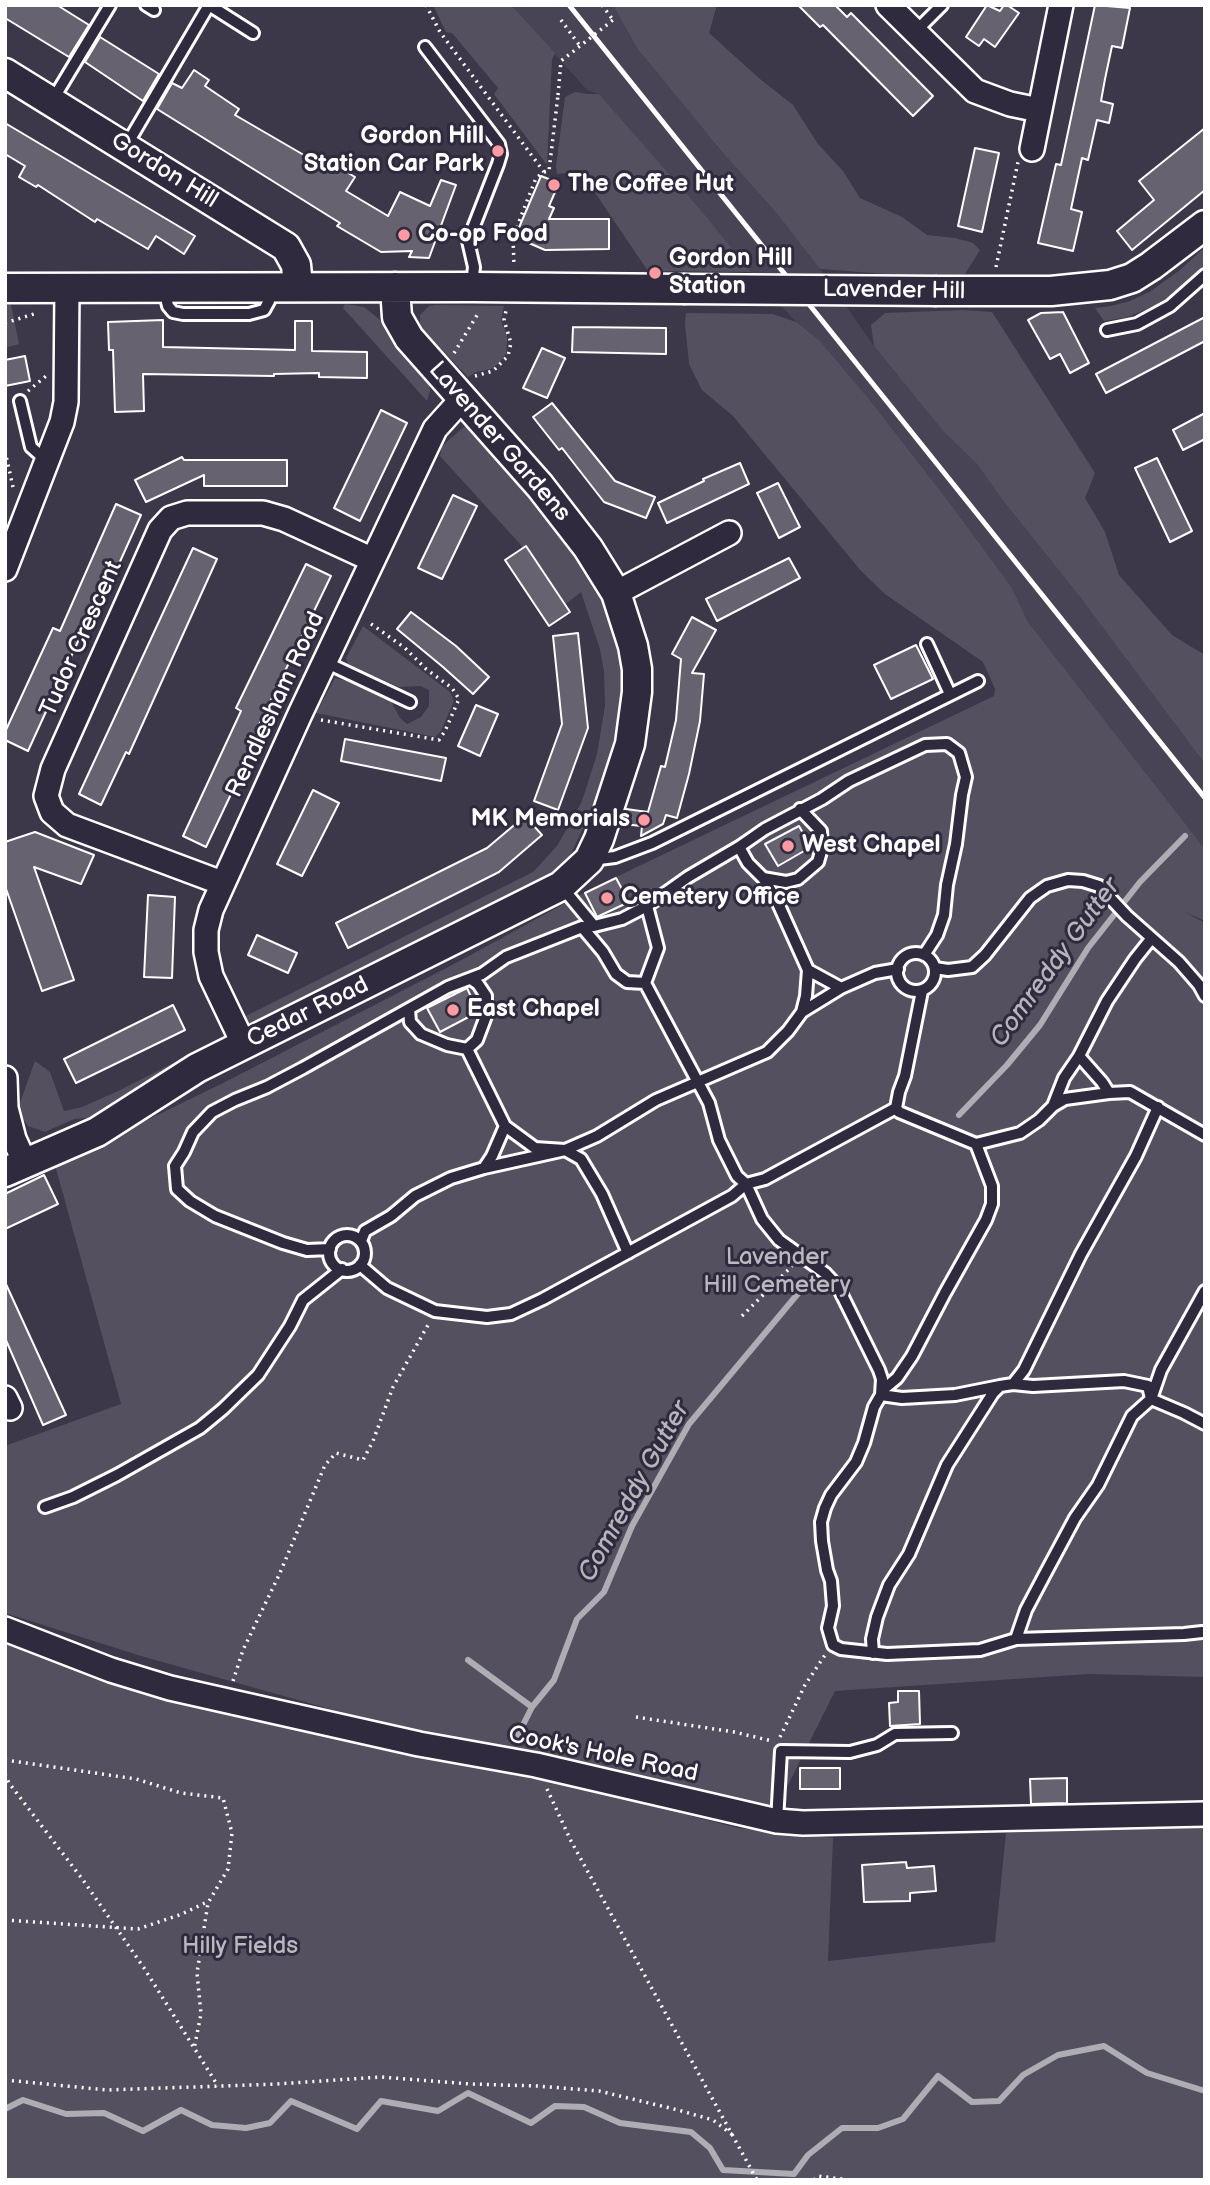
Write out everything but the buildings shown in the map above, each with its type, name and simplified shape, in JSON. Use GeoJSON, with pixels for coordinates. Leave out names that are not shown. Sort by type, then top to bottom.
{"type":"FeatureCollection","features":[{"type":"Feature","properties":{"kind":"street"},"geometry":{"type":"LineString","coordinates":[[888,5],[975,92],[1039,110]]}},
{"type":"Feature","properties":{"kind":"street"},"geometry":{"type":"LineString","coordinates":[[1032,149],[1061,5]]}},
{"type":"Feature","properties":{"kind":"street","name":"Gordon Hill"},"geometry":{"type":"LineString","coordinates":[[5,73],[286,247],[296,265],[298,287]]}},
{"type":"Feature","properties":{"kind":"street","name":"Lavender Hill"},"geometry":{"type":"LineString","coordinates":[[5,288],[395,287],[478,294],[683,289],[1051,291],[1110,285],[1132,278],[1205,225]]}},
{"type":"Feature","properties":{"kind":"street","name":"Lavender Gardens"},"geometry":{"type":"LineString","coordinates":[[395,287],[397,317],[409,338],[467,389],[588,548],[616,593],[633,646],[637,692],[630,744],[609,813],[589,860]]}},
{"type":"Feature","properties":{"kind":"street"},"geometry":{"type":"LineString","coordinates":[[5,569],[62,422],[66,402],[67,288]]}},
{"type":"Feature","properties":{"kind":"street","name":"Rendlesham Road"},"geometry":{"type":"LineString","coordinates":[[244,1045],[211,976],[206,952],[206,930],[211,910],[435,429],[467,389]]}},
{"type":"Feature","properties":{"kind":"street","name":"Tudor Crescent"},"geometry":{"type":"LineString","coordinates":[[222,883],[67,825],[52,812],[46,796],[53,769],[160,530],[171,519],[187,513],[263,513],[284,519],[373,560]]}},
{"type":"Feature","properties":{"kind":"street"},"geometry":{"type":"LineString","coordinates":[[616,593],[729,533]]}},
{"type":"Feature","properties":{"kind":"street","name":"Cedar Road"},"geometry":{"type":"LineString","coordinates":[[15,1167],[97,1132],[197,1068],[561,886],[589,860]]}},
{"type":"Feature","properties":{"kind":"street"},"geometry":{"type":"LineString","coordinates":[[5,1078],[6,1108],[14,1139],[15,1167]]}},
{"type":"Feature","properties":{"kind":"street","name":"Cook's Hole Road"},"geometry":{"type":"LineString","coordinates":[[5,1629],[111,1670],[170,1688],[419,1744],[536,1765],[778,1821],[803,1823],[1205,1814]]}},
{"type":"Feature","properties":{"kind":"lane"},"geometry":{"type":"LineString","coordinates":[[51,101],[110,5]]}},
{"type":"Feature","properties":{"kind":"lane"},"geometry":{"type":"LineString","coordinates":[[126,146],[209,5],[253,33]]}},
{"type":"Feature","properties":{"kind":"lane"},"geometry":{"type":"LineString","coordinates":[[915,32],[942,5]]}},
{"type":"Feature","properties":{"kind":"lane"},"geometry":{"type":"LineString","coordinates":[[425,47],[499,144],[501,154],[498,164],[468,241],[478,294]]}},
{"type":"Feature","properties":{"kind":"lane"},"geometry":{"type":"LineString","coordinates":[[1107,330],[1137,324],[1170,306],[1205,275]]}},
{"type":"Feature","properties":{"kind":"lane"},"geometry":{"type":"LineString","coordinates":[[19,397],[31,447],[48,462]]}},
{"type":"Feature","properties":{"kind":"lane"},"geometry":{"type":"LineString","coordinates":[[927,644],[950,695]]}},
{"type":"Feature","properties":{"kind":"lane"},"geometry":{"type":"LineString","coordinates":[[325,662],[410,702]]}},
{"type":"Feature","properties":{"kind":"lane"},"geometry":{"type":"LineString","coordinates":[[589,860],[615,857],[652,843],[978,681]]}},
{"type":"Feature","properties":{"kind":"lane"},"geometry":{"type":"LineString","coordinates":[[330,1249],[307,1250],[283,1243],[215,1216],[190,1201],[177,1189],[175,1166],[193,1132],[212,1112],[292,1075],[448,987],[482,974],[506,957],[588,926],[622,919],[647,906],[688,877],[765,829],[822,799],[849,780],[925,745],[947,744],[959,753],[966,777],[944,915],[937,935],[924,955]]}},
{"type":"Feature","properties":{"kind":"lane"},"geometry":{"type":"LineString","coordinates":[[763,878],[777,882],[797,879],[818,862],[822,848],[821,831],[800,809]]}},
{"type":"Feature","properties":{"kind":"lane"},"geometry":{"type":"LineString","coordinates":[[361,1241],[365,1231],[391,1216],[415,1196],[451,1178],[565,1150],[597,1136],[656,1100],[767,1052],[789,1031],[802,1012],[808,970],[777,901],[739,847]]}},
{"type":"Feature","properties":{"kind":"lane"},"geometry":{"type":"LineString","coordinates":[[935,968],[948,970],[972,967],[985,955],[1030,898],[1047,886],[1068,880],[1083,881],[1099,886],[1126,916],[1179,961],[1205,996]]}},
{"type":"Feature","properties":{"kind":"lane"},"geometry":{"type":"LineString","coordinates":[[561,886],[616,974],[627,982],[645,983]]}},
{"type":"Feature","properties":{"kind":"lane"},"geometry":{"type":"LineString","coordinates":[[647,906],[658,948],[645,983],[709,1103],[725,1152],[737,1176],[746,1184],[762,1219],[779,1240],[825,1273],[838,1286],[880,1370],[881,1395]]}},
{"type":"Feature","properties":{"kind":"lane"},"geometry":{"type":"LineString","coordinates":[[1053,1107],[1064,1078],[1079,1056],[1107,1001],[1151,939]]}},
{"type":"Feature","properties":{"kind":"lane"},"geometry":{"type":"LineString","coordinates":[[916,953],[924,955],[931,960],[935,977],[932,984],[922,990],[910,990],[902,985],[898,969],[908,956],[916,953]]}},
{"type":"Feature","properties":{"kind":"lane"},"geometry":{"type":"LineString","coordinates":[[802,1012],[841,988],[875,973],[898,969]]}},
{"type":"Feature","properties":{"kind":"lane"},"geometry":{"type":"LineString","coordinates":[[808,970],[841,988]]}},
{"type":"Feature","properties":{"kind":"lane"},"geometry":{"type":"LineString","coordinates":[[467,1049],[477,1040],[486,1016],[486,996],[471,979]]}},
{"type":"Feature","properties":{"kind":"lane"},"geometry":{"type":"LineString","coordinates":[[360,1265],[387,1288],[435,1311],[487,1317],[511,1314],[544,1299],[732,1196],[746,1184],[765,1179],[896,1108],[922,990]]}},
{"type":"Feature","properties":{"kind":"lane"},"geometry":{"type":"LineString","coordinates":[[409,1009],[410,1022],[421,1034],[447,1045],[467,1049]]}},
{"type":"Feature","properties":{"kind":"lane"},"geometry":{"type":"LineString","coordinates":[[467,1049],[505,1126],[535,1148],[565,1150],[580,1159],[594,1180],[628,1253]]}},
{"type":"Feature","properties":{"kind":"lane"},"geometry":{"type":"LineString","coordinates":[[1079,1056],[1109,1093]]}},
{"type":"Feature","properties":{"kind":"lane"},"geometry":{"type":"LineString","coordinates":[[896,1108],[899,1112],[976,1144],[1020,1133],[1065,1099],[1130,1092],[1205,1135]]}},
{"type":"Feature","properties":{"kind":"lane"},"geometry":{"type":"LineString","coordinates":[[1013,1384],[1024,1370],[1081,1254],[1136,1156],[1158,1107]]}},
{"type":"Feature","properties":{"kind":"lane"},"geometry":{"type":"LineString","coordinates":[[484,1168],[505,1126]]}},
{"type":"Feature","properties":{"kind":"lane"},"geometry":{"type":"LineString","coordinates":[[976,1144],[992,1186],[992,1205],[986,1220],[912,1356],[874,1407],[856,1462],[831,1495],[821,1522],[824,1554],[831,1581],[833,1606],[828,1628],[833,1645],[841,1649],[873,1653],[980,1650],[1016,1639],[1184,1634],[1204,1631]]}},
{"type":"Feature","properties":{"kind":"lane"},"geometry":{"type":"LineString","coordinates":[[343,1235],[361,1241],[365,1253],[360,1265],[355,1269],[342,1269],[333,1263],[330,1249],[332,1243],[343,1235]]}},
{"type":"Feature","properties":{"kind":"lane"},"geometry":{"type":"LineString","coordinates":[[45,1507],[74,1497],[200,1428],[258,1375],[303,1300],[342,1269]]}},
{"type":"Feature","properties":{"kind":"lane"},"geometry":{"type":"LineString","coordinates":[[1016,1639],[1027,1610],[1075,1518],[1098,1485],[1132,1416],[1151,1399],[1161,1370],[1205,1290]]}},
{"type":"Feature","properties":{"kind":"lane"},"geometry":{"type":"LineString","coordinates":[[881,1395],[902,1398],[956,1395],[1013,1384],[1033,1387],[1124,1381],[1148,1386],[1151,1399]]}},
{"type":"Feature","properties":{"kind":"lane"},"geometry":{"type":"LineString","coordinates":[[873,1653],[872,1639],[889,1585],[909,1554],[947,1465],[984,1406],[1000,1386]]}},
{"type":"Feature","properties":{"kind":"lane"},"geometry":{"type":"LineString","coordinates":[[1151,1399],[1205,1424]]}},
{"type":"Feature","properties":{"kind":"lane"},"geometry":{"type":"LineString","coordinates":[[778,1821],[781,1751],[850,1752],[877,1745],[895,1734],[952,1733]]}},
{"type":"Feature","properties":{"kind":"path"},"geometry":{"type":"LineString","coordinates":[[544,172],[549,171],[561,61],[613,20],[602,5]]}},
{"type":"Feature","properties":{"kind":"path"},"geometry":{"type":"LineString","coordinates":[[561,20],[580,46]]}},
{"type":"Feature","properties":{"kind":"path"},"geometry":{"type":"LineString","coordinates":[[997,292],[996,269],[1020,149],[1032,149]]}},
{"type":"Feature","properties":{"kind":"path"},"geometry":{"type":"LineString","coordinates":[[514,241],[514,273]]}},
{"type":"Feature","properties":{"kind":"path"},"geometry":{"type":"LineString","coordinates":[[454,354],[478,294]]}},
{"type":"Feature","properties":{"kind":"path"},"geometry":{"type":"LineString","coordinates":[[467,389],[477,375],[493,371],[508,356],[511,343],[505,320],[508,303]]}},
{"type":"Feature","properties":{"kind":"path"},"geometry":{"type":"LineString","coordinates":[[5,323],[42,312],[49,327],[67,326]]}},
{"type":"Feature","properties":{"kind":"path"},"geometry":{"type":"LineString","coordinates":[[19,397],[51,371]]}},
{"type":"Feature","properties":{"kind":"path"},"geometry":{"type":"LineString","coordinates":[[5,451],[14,488]]}},
{"type":"Feature","properties":{"kind":"path"},"geometry":{"type":"LineString","coordinates":[[742,1316],[792,1266],[798,1255]]}},
{"type":"Feature","properties":{"kind":"path"},"geometry":{"type":"LineString","coordinates":[[233,1679],[243,1650],[285,1561],[325,1465],[336,1453],[363,1460],[393,1387],[435,1311]]}},
{"type":"Feature","properties":{"kind":"path"},"geometry":{"type":"LineString","coordinates":[[636,1717],[734,1732],[778,1743],[805,1685],[833,1645]]}},
{"type":"Feature","properties":{"kind":"path"},"geometry":{"type":"LineString","coordinates":[[5,1760],[136,1779],[181,1793],[223,1798],[232,1833],[228,1869],[209,1901],[197,1973],[201,2014],[194,2049]]}},
{"type":"Feature","properties":{"kind":"path"},"geometry":{"type":"LineString","coordinates":[[536,1765],[571,1841],[757,2180]]}},
{"type":"Feature","properties":{"kind":"path"},"geometry":{"type":"LineString","coordinates":[[5,1774],[116,1928],[218,2087]]}},
{"type":"Feature","properties":{"kind":"path"},"geometry":{"type":"LineString","coordinates":[[5,1920],[138,1929],[182,1914],[209,1901]]}},
{"type":"Feature","properties":{"kind":"path"},"geometry":{"type":"LineString","coordinates":[[5,2080],[107,2090],[218,2087],[381,2077],[587,2090],[713,2120],[734,2136]]}},
{"type":"Feature","properties":{"kind":"path"},"geometry":{"type":"LineString","coordinates":[[814,2180],[818,2176],[850,2180]]}},
{"type":"Feature","properties":{"kind":"shaded area"},"geometry":{"type":"Polygon","coordinates":[[[511,5],[613,5],[637,48],[723,153],[774,210],[820,269],[874,346],[943,431],[977,464],[1205,764],[1205,849],[1028,622],[1012,588],[869,399],[820,341],[796,322],[751,272],[599,94],[587,90],[511,5]]]}},
{"type":"Feature","properties":{"kind":"green space"},"geometry":{"type":"Polygon","coordinates":[[[433,5],[511,5],[555,53],[552,59],[547,165],[494,94],[498,88],[452,33],[446,32],[433,5]]]}},
{"type":"Feature","properties":{"kind":"green space"},"geometry":{"type":"Polygon","coordinates":[[[613,5],[717,5],[709,33],[793,105],[818,144],[843,171],[860,198],[902,217],[927,235],[973,243],[980,250],[965,274],[925,277],[820,269],[774,210],[723,153],[637,48],[613,5]]]}},
{"type":"Feature","properties":{"kind":"green space"},"geometry":{"type":"Polygon","coordinates":[[[575,92],[599,94],[751,272],[648,271],[581,172],[557,174],[565,97],[575,92]]]}},
{"type":"Feature","properties":{"kind":"green space"},"geometry":{"type":"Polygon","coordinates":[[[1205,247],[1205,266],[1179,290],[1154,306],[1128,317],[1104,321],[1095,308],[1130,301],[1151,291],[1205,247]]]}},
{"type":"Feature","properties":{"kind":"green space"},"geometry":{"type":"Polygon","coordinates":[[[345,304],[364,307],[385,324],[428,376],[430,391],[427,401],[343,308],[345,304]]]}},
{"type":"Feature","properties":{"kind":"green space"},"geometry":{"type":"Polygon","coordinates":[[[5,305],[11,305],[19,344],[5,348],[5,305]]]}},
{"type":"Feature","properties":{"kind":"green space"},"geometry":{"type":"Polygon","coordinates":[[[429,306],[504,306],[501,321],[507,334],[507,343],[506,354],[499,363],[491,369],[468,377],[422,329],[420,315],[429,306]]]}},
{"type":"Feature","properties":{"kind":"green space"},"geometry":{"type":"Polygon","coordinates":[[[962,310],[992,312],[1095,473],[1085,498],[1105,532],[1119,575],[1172,635],[1205,655],[1205,764],[977,464],[943,431],[874,346],[871,325],[885,313],[962,310]]]}},
{"type":"Feature","properties":{"kind":"green space","name":"Lavender Hill Cemetery"},"geometry":{"type":"Polygon","coordinates":[[[686,313],[773,314],[796,322],[820,341],[952,506],[1012,588],[1028,622],[1205,849],[1205,921],[1183,911],[1205,923],[1205,1677],[1089,1674],[835,1691],[776,1809],[555,1772],[141,1656],[5,1613],[5,1446],[121,1404],[55,1165],[225,1082],[456,963],[591,889],[994,696],[995,689],[983,662],[885,594],[861,571],[733,416],[702,390],[689,364],[686,313]]]}},
{"type":"Feature","properties":{"kind":"green space"},"geometry":{"type":"Polygon","coordinates":[[[467,424],[475,426],[570,542],[599,587],[614,630],[623,666],[625,688],[621,715],[598,796],[562,873],[257,1024],[248,1023],[242,1018],[533,872],[557,846],[582,801],[597,754],[605,706],[600,649],[581,592],[562,607],[520,544],[440,456],[442,446],[467,424]]]}},
{"type":"Feature","properties":{"kind":"green space"},"geometry":{"type":"Polygon","coordinates":[[[363,626],[450,692],[454,701],[441,731],[435,737],[316,713],[335,678],[351,682],[391,701],[400,718],[407,724],[421,717],[429,706],[429,690],[421,686],[399,687],[348,664],[346,658],[363,626]]]}},
{"type":"Feature","properties":{"kind":"green space"},"geometry":{"type":"Polygon","coordinates":[[[223,1038],[229,1049],[97,1117],[74,1119],[45,1132],[28,1126],[17,1111],[35,1061],[50,1072],[64,1111],[82,1107],[116,1092],[223,1038]]]}},
{"type":"Feature","properties":{"kind":"green space","name":"Hilly Fields"},"geometry":{"type":"Polygon","coordinates":[[[5,1634],[738,1828],[833,1838],[828,1961],[995,1942],[1006,1833],[1205,1823],[1205,2180],[5,2180],[5,1634]]]}},
{"type":"Feature","properties":{"kind":"waterway","name":"Comreddy Gutter"},"geometry":{"type":"LineString","coordinates":[[959,1115],[1007,1065],[1040,1025],[1088,948],[1140,882],[1185,836]]}},
{"type":"Feature","properties":{"kind":"waterway","name":"Comreddy Gutter"},"geometry":{"type":"LineString","coordinates":[[516,1739],[532,1707],[554,1680],[577,1619],[604,1592],[632,1526],[689,1424],[811,1278]]}},
{"type":"Feature","properties":{"kind":"waterway"},"geometry":{"type":"LineString","coordinates":[[468,1660],[532,1707]]}},
{"type":"Feature","properties":{"kind":"waterway"},"geometry":{"type":"LineString","coordinates":[[5,2109],[23,2100],[66,2114],[104,2113],[143,2131],[181,2110],[212,2125],[246,2128],[270,2123],[291,2101],[357,2129],[381,2101],[438,2111],[468,2093],[531,2123],[555,2106],[584,2107],[620,2123],[691,2132],[710,2148],[723,2170],[794,2174],[808,2155],[842,2128],[878,2128],[903,2119],[938,2076],[972,2102],[999,2101],[1023,2075],[1058,2055],[1104,2046],[1147,2073],[1205,2091]]}},
{"type":"Feature","properties":{"kind":"railway"},"geometry":{"type":"LineString","coordinates":[[569,5],[1205,798]]}},
{"type":"Feature","properties":{"kind":"place","name":"Gordon Hill Station Car Park"},"geometry":{"type":"Point","coordinates":[498,151]}},
{"type":"Feature","properties":{"kind":"place","name":"The Coffee Hut"},"geometry":{"type":"Point","coordinates":[554,185]}},
{"type":"Feature","properties":{"kind":"place","name":"Co-op Food"},"geometry":{"type":"Point","coordinates":[404,235]}},
{"type":"Feature","properties":{"kind":"place","name":"Gordon Hill Station"},"geometry":{"type":"Point","coordinates":[655,273]}},
{"type":"Feature","properties":{"kind":"place","name":"MK Memorials"},"geometry":{"type":"Point","coordinates":[644,820]}},
{"type":"Feature","properties":{"kind":"place","name":"West Chapel"},"geometry":{"type":"Point","coordinates":[788,846]}},
{"type":"Feature","properties":{"kind":"place","name":"Cemetery Office"},"geometry":{"type":"Point","coordinates":[607,898]}},
{"type":"Feature","properties":{"kind":"place","name":"East Chapel"},"geometry":{"type":"Point","coordinates":[453,1010]}}]}
